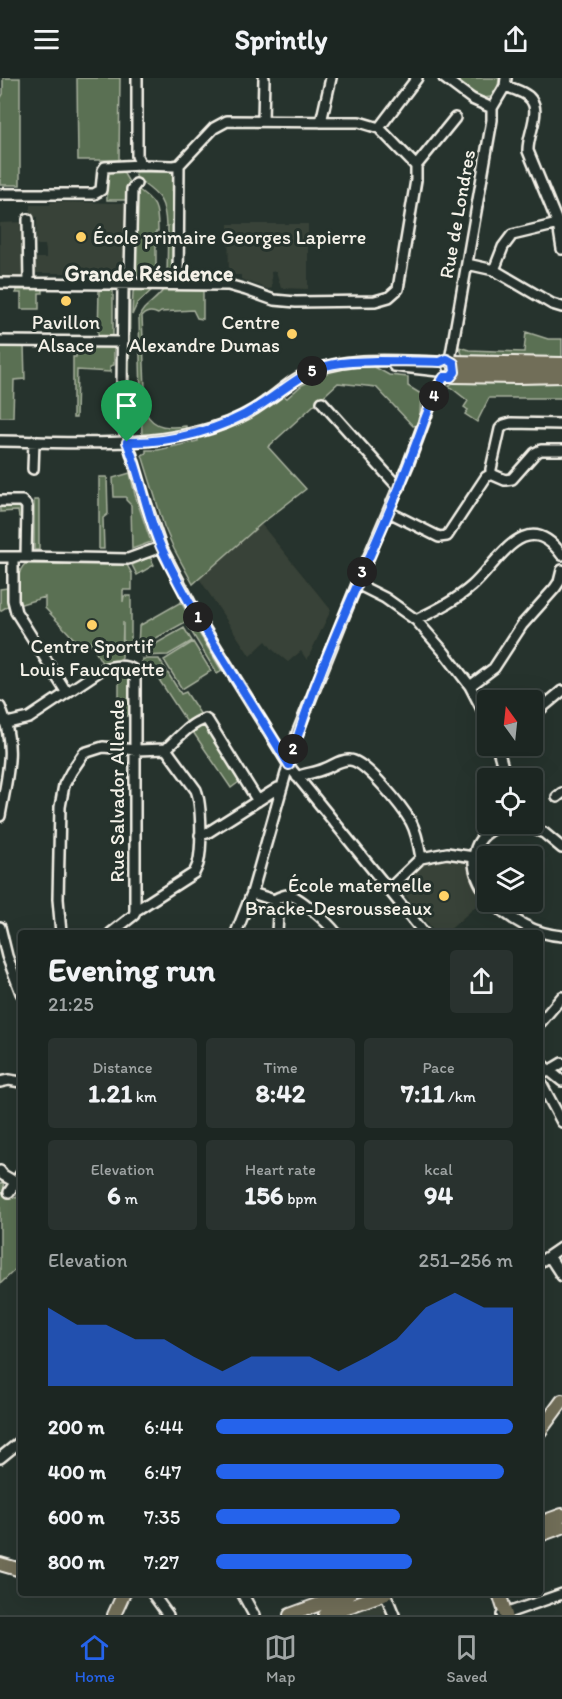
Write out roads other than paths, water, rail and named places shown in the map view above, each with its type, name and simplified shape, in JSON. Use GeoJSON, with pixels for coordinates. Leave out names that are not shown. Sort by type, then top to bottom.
{"type":"FeatureCollection","features":[{"type":"Feature","properties":{"kind":"highway"},"geometry":{"type":"LineString","coordinates":[[447,368],[562,365]]}},
{"type":"Feature","properties":{"kind":"highway"},"geometry":{"type":"LineString","coordinates":[[447,368],[562,375]]}},
{"type":"Feature","properties":{"kind":"main road"},"geometry":{"type":"LineString","coordinates":[[543,1427],[562,1401]]}},
{"type":"Feature","properties":{"kind":"main road"},"geometry":{"type":"LineString","coordinates":[[543,1522],[562,1515]]}},
{"type":"Feature","properties":{"kind":"main road"},"geometry":{"type":"LineString","coordinates":[[543,1534],[562,1527]]}},
{"type":"Feature","properties":{"kind":"main road"},"geometry":{"type":"LineString","coordinates":[[0,1564],[18,1569]]}},
{"type":"Feature","properties":{"kind":"main road"},"geometry":{"type":"LineString","coordinates":[[114,1615],[123,1596]]}},
{"type":"Feature","properties":{"kind":"main road"},"geometry":{"type":"LineString","coordinates":[[290,1615],[342,1596]]}},
{"type":"Feature","properties":{"kind":"main road"},"geometry":{"type":"LineString","coordinates":[[325,1615],[377,1596]]}},
{"type":"Feature","properties":{"kind":"main road"},"geometry":{"type":"LineString","coordinates":[[500,1596],[504,1615]]}},
{"type":"Feature","properties":{"kind":"street"},"geometry":{"type":"LineString","coordinates":[[137,78],[137,156],[141,165]]}},
{"type":"Feature","properties":{"kind":"street"},"geometry":{"type":"LineString","coordinates":[[263,121],[264,78]]}},
{"type":"Feature","properties":{"kind":"street"},"geometry":{"type":"LineString","coordinates":[[321,122],[331,78]]}},
{"type":"Feature","properties":{"kind":"street"},"geometry":{"type":"LineString","coordinates":[[379,128],[417,78]]}},
{"type":"Feature","properties":{"kind":"street"},"geometry":{"type":"LineString","coordinates":[[444,78],[472,99],[492,108]]}},
{"type":"Feature","properties":{"kind":"street"},"geometry":{"type":"LineString","coordinates":[[506,82],[528,96],[534,105],[535,116],[528,151],[558,224],[562,249]]}},
{"type":"Feature","properties":{"kind":"street","name":"Rue de Londres"},"geometry":{"type":"LineString","coordinates":[[237,930],[252,893],[298,731],[447,368],[492,120],[492,108],[506,82]]}},
{"type":"Feature","properties":{"kind":"street"},"geometry":{"type":"LineString","coordinates":[[0,284],[228,285],[265,298],[297,302],[375,301],[389,297],[398,289],[416,180],[416,166],[455,118]]}},
{"type":"Feature","properties":{"kind":"street"},"geometry":{"type":"LineString","coordinates":[[178,284],[179,165],[214,128],[227,121],[359,122],[379,128],[416,166]]}},
{"type":"Feature","properties":{"kind":"street"},"geometry":{"type":"LineString","coordinates":[[0,194],[94,194],[101,190],[105,167],[179,165]]}},
{"type":"Feature","properties":{"kind":"street"},"geometry":{"type":"LineString","coordinates":[[134,284],[130,274],[132,189],[136,184]]}},
{"type":"Feature","properties":{"kind":"street"},"geometry":{"type":"LineString","coordinates":[[28,219],[29,284]]}},
{"type":"Feature","properties":{"kind":"street"},"geometry":{"type":"LineString","coordinates":[[494,270],[503,247],[512,235],[558,224]]}},
{"type":"Feature","properties":{"kind":"street"},"geometry":{"type":"LineString","coordinates":[[467,264],[494,270],[552,304],[561,304]]}},
{"type":"Feature","properties":{"kind":"street"},"geometry":{"type":"LineString","coordinates":[[123,284],[124,429],[161,546],[198,618],[297,777],[421,930]]}},
{"type":"Feature","properties":{"kind":"street"},"geometry":{"type":"LineString","coordinates":[[0,341],[123,342]]}},
{"type":"Feature","properties":{"kind":"street"},"geometry":{"type":"LineString","coordinates":[[0,441],[127,442],[170,438],[212,428],[245,415],[297,379],[339,363],[377,361],[390,365],[447,368]]}},
{"type":"Feature","properties":{"kind":"street"},"geometry":{"type":"LineString","coordinates":[[322,402],[399,488]]}},
{"type":"Feature","properties":{"kind":"street"},"geometry":{"type":"LineString","coordinates":[[491,474],[500,429],[504,425],[511,423],[562,424]]}},
{"type":"Feature","properties":{"kind":"street"},"geometry":{"type":"LineString","coordinates":[[33,469],[34,441]]}},
{"type":"Feature","properties":{"kind":"street"},"geometry":{"type":"LineString","coordinates":[[491,474],[505,480],[512,479],[534,453],[541,450],[562,450]]}},
{"type":"Feature","properties":{"kind":"street"},"geometry":{"type":"LineString","coordinates":[[389,512],[439,537],[447,536],[486,477],[491,474]]}},
{"type":"Feature","properties":{"kind":"street"},"geometry":{"type":"LineString","coordinates":[[0,501],[25,503],[27,508],[26,557]]}},
{"type":"Feature","properties":{"kind":"street"},"geometry":{"type":"LineString","coordinates":[[416,620],[460,595],[482,576],[507,546],[520,538],[534,536],[542,538],[557,548],[562,555]]}},
{"type":"Feature","properties":{"kind":"street"},"geometry":{"type":"LineString","coordinates":[[0,557],[128,559],[161,546]]}},
{"type":"Feature","properties":{"kind":"street"},"geometry":{"type":"LineString","coordinates":[[7,723],[29,718],[67,693],[16,612],[13,600],[13,557]]}},
{"type":"Feature","properties":{"kind":"street"},"geometry":{"type":"LineString","coordinates":[[470,686],[494,668],[522,625],[555,588],[562,570]]}},
{"type":"Feature","properties":{"kind":"street"},"geometry":{"type":"LineString","coordinates":[[357,584],[385,598],[416,620],[444,652],[470,686],[477,700]]}},
{"type":"Feature","properties":{"kind":"street","name":"Rue Salvador Allende"},"geometry":{"type":"LineString","coordinates":[[67,693],[101,670],[111,667],[129,667],[135,671],[135,912]]}},
{"type":"Feature","properties":{"kind":"street"},"geometry":{"type":"LineString","coordinates":[[543,706],[562,691]]}},
{"type":"Feature","properties":{"kind":"street"},"geometry":{"type":"LineString","coordinates":[[0,707],[7,723],[11,756],[2,786],[0,816]]}},
{"type":"Feature","properties":{"kind":"street"},"geometry":{"type":"LineString","coordinates":[[61,930],[58,899],[60,807],[64,785],[84,753],[103,747],[136,750],[166,749],[191,726],[202,720],[208,721],[258,801]]}},
{"type":"Feature","properties":{"kind":"street"},"geometry":{"type":"LineString","coordinates":[[115,930],[135,912],[194,873],[198,866],[200,835],[198,797],[196,790],[166,749]]}},
{"type":"Feature","properties":{"kind":"street"},"geometry":{"type":"LineString","coordinates":[[297,777],[325,769],[342,761],[357,762],[370,771],[411,822],[417,835],[421,858]]}},
{"type":"Feature","properties":{"kind":"street"},"geometry":{"type":"LineString","coordinates":[[200,835],[207,833],[278,788],[282,789]]}},
{"type":"Feature","properties":{"kind":"street"},"geometry":{"type":"LineString","coordinates":[[543,833],[562,848]]}},
{"type":"Feature","properties":{"kind":"street"},"geometry":{"type":"LineString","coordinates":[[477,878],[473,857],[480,842],[487,834]]}},
{"type":"Feature","properties":{"kind":"street"},"geometry":{"type":"LineString","coordinates":[[388,890],[421,858],[447,853],[473,857]]}},
{"type":"Feature","properties":{"kind":"street"},"geometry":{"type":"LineString","coordinates":[[252,893],[274,900],[281,896],[292,896],[319,916],[333,930]]}},
{"type":"Feature","properties":{"kind":"street"},"geometry":{"type":"LineString","coordinates":[[274,900],[278,914],[277,930]]}},
{"type":"Feature","properties":{"kind":"street"},"geometry":{"type":"LineString","coordinates":[[505,912],[535,930]]}},
{"type":"Feature","properties":{"kind":"street"},"geometry":{"type":"LineString","coordinates":[[0,930],[18,981]]}},
{"type":"Feature","properties":{"kind":"street"},"geometry":{"type":"LineString","coordinates":[[543,932],[562,936]]}},
{"type":"Feature","properties":{"kind":"street"},"geometry":{"type":"LineString","coordinates":[[543,1019],[562,997]]}},
{"type":"Feature","properties":{"kind":"street"},"geometry":{"type":"LineString","coordinates":[[543,1077],[562,1063]]}},
{"type":"Feature","properties":{"kind":"street"},"geometry":{"type":"LineString","coordinates":[[543,1065],[562,1081]]}},
{"type":"Feature","properties":{"kind":"street"},"geometry":{"type":"LineString","coordinates":[[0,1082],[18,1082]]}},
{"type":"Feature","properties":{"kind":"street"},"geometry":{"type":"LineString","coordinates":[[543,1085],[562,1122]]}},
{"type":"Feature","properties":{"kind":"street"},"geometry":{"type":"LineString","coordinates":[[8,1177],[9,1191]]}},
{"type":"Feature","properties":{"kind":"street"},"geometry":{"type":"LineString","coordinates":[[562,1246],[543,1258],[562,1276]]}},
{"type":"Feature","properties":{"kind":"street"},"geometry":{"type":"LineString","coordinates":[[0,1458],[18,1443]]}},
{"type":"Feature","properties":{"kind":"street"},"geometry":{"type":"LineString","coordinates":[[504,1615],[562,1594]]}},
{"type":"Feature","properties":{"kind":"street"},"geometry":{"type":"LineString","coordinates":[[155,1596],[168,1615]]}},
{"type":"Feature","properties":{"kind":"street"},"geometry":{"type":"LineString","coordinates":[[244,1596],[254,1615]]}},
{"type":"Feature","properties":{"kind":"street"},"geometry":{"type":"LineString","coordinates":[[386,1596],[394,1615]]}},
{"type":"Feature","properties":{"kind":"place","name":"École primaire Georges Lapierre"},"geometry":{"type":"Point","coordinates":[81,237]}},
{"type":"Feature","properties":{"kind":"place","name":"Pavillon Alsace"},"geometry":{"type":"Point","coordinates":[66,301]}},
{"type":"Feature","properties":{"kind":"place","name":"Centre Alexandre Dumas"},"geometry":{"type":"Point","coordinates":[292,334]}},
{"type":"Feature","properties":{"kind":"place","name":"Centre Sportif Louis Faucquette"},"geometry":{"type":"Point","coordinates":[92,625]}},
{"type":"Feature","properties":{"kind":"place","name":"École maternelle Bracke-Desrousseaux"},"geometry":{"type":"Point","coordinates":[444,896]}},
{"type":"Feature","properties":{"kind":"district","name":"Grande Résidence"},"geometry":{"type":"Point","coordinates":[149,273]}}]}
